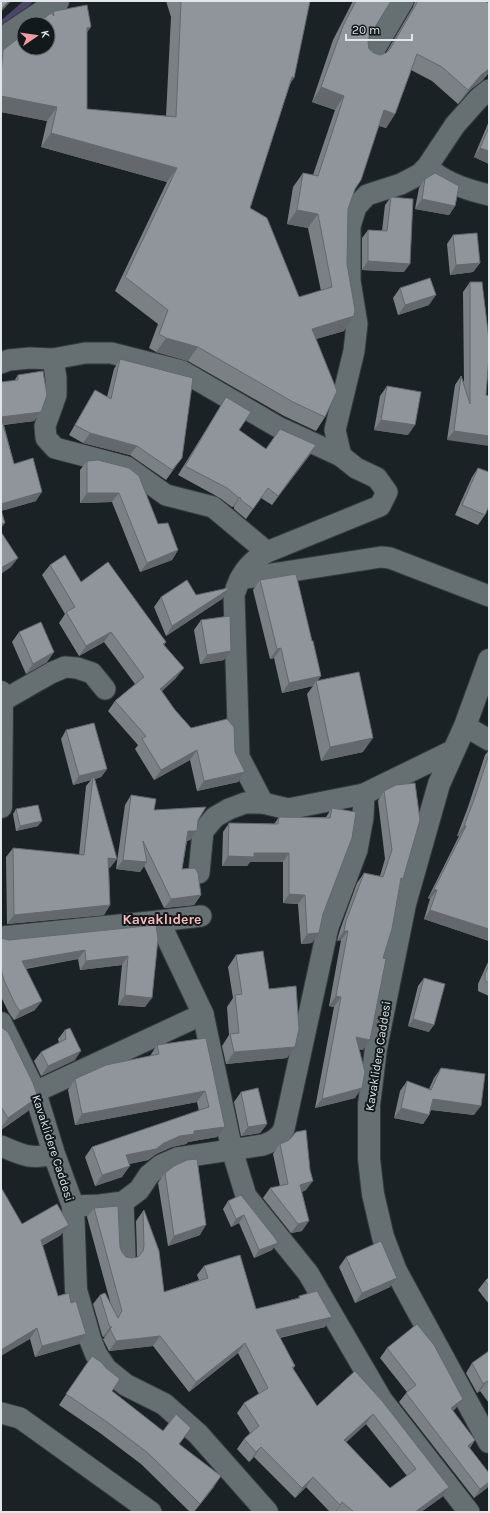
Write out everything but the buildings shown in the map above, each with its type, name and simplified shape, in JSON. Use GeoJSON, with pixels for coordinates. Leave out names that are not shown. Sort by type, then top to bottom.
{"type":"FeatureCollection","features":[{"type":"Feature","properties":{"kind":"street"},"geometry":{"type":"LineString","coordinates":[[1,41],[10,33],[58,1]]}},
{"type":"Feature","properties":{"kind":"street"},"geometry":{"type":"LineString","coordinates":[[370,57],[403,1]]}},
{"type":"Feature","properties":{"kind":"street"},"geometry":{"type":"LineString","coordinates":[[341,456],[336,430],[354,351],[357,324],[350,281],[350,226],[356,207],[367,195],[401,184],[420,174],[427,167],[455,125],[479,98],[489,90]]}},
{"type":"Feature","properties":{"kind":"street"},"geometry":{"type":"LineString","coordinates":[[427,167],[440,177],[453,184],[489,195]]}},
{"type":"Feature","properties":{"kind":"street"},"geometry":{"type":"LineString","coordinates":[[1,363],[9,360],[30,358],[53,358],[85,353],[111,353],[182,371],[278,427],[341,456],[356,468],[377,478],[387,492],[380,506],[267,552],[254,559],[240,579],[234,595],[239,757],[263,803]]}},
{"type":"Feature","properties":{"kind":"street"},"geometry":{"type":"LineString","coordinates":[[53,358],[56,378],[56,395],[45,426],[46,438],[55,448],[127,467],[166,495],[213,507],[267,552]]}},
{"type":"Feature","properties":{"kind":"street"},"geometry":{"type":"LineString","coordinates":[[240,579],[381,557],[390,558],[489,596]]}},
{"type":"Feature","properties":{"kind":"street","name":"Kavaklidere Caddesi"},"geometry":{"type":"LineString","coordinates":[[489,660],[465,726],[439,784],[405,904],[376,1048],[368,1105],[369,1159],[373,1194],[383,1237],[396,1271],[489,1442]]}},
{"type":"Feature","properties":{"kind":"street"},"geometry":{"type":"LineString","coordinates":[[1,807],[2,696],[65,667],[77,668],[92,673],[105,689]]}},
{"type":"Feature","properties":{"kind":"street"},"geometry":{"type":"LineString","coordinates":[[465,726],[489,740]]}},
{"type":"Feature","properties":{"kind":"street"},"geometry":{"type":"LineString","coordinates":[[199,873],[204,831],[215,817],[229,809],[246,803],[263,803],[288,809],[364,794],[454,750]]}},
{"type":"Feature","properties":{"kind":"street"},"geometry":{"type":"LineString","coordinates":[[73,1206],[123,1202],[139,1190],[149,1175],[161,1165],[169,1161],[177,1158],[263,1145],[273,1142],[280,1136],[284,1129],[328,927],[357,850],[363,817],[364,794]]}},
{"type":"Feature","properties":{"kind":"street"},"geometry":{"type":"LineString","coordinates":[[1,937],[201,916]]}},
{"type":"Feature","properties":{"kind":"street"},"geometry":{"type":"LineString","coordinates":[[159,921],[203,1014],[220,1087],[232,1150],[246,1196],[308,1273],[382,1400],[469,1512]]}},
{"type":"Feature","properties":{"kind":"street"},"geometry":{"type":"LineString","coordinates":[[35,1092],[203,1014]]}},
{"type":"Feature","properties":{"kind":"street","name":"Kavaklidere Caddesi"},"geometry":{"type":"LineString","coordinates":[[1,1023],[35,1092],[54,1154],[73,1206],[76,1290],[90,1339],[96,1354],[106,1369],[126,1385],[164,1404],[198,1434],[267,1512]]}},
{"type":"Feature","properties":{"kind":"street"},"geometry":{"type":"LineString","coordinates":[[1,1146],[24,1155],[40,1157],[54,1154]]}},
{"type":"Feature","properties":{"kind":"street"},"geometry":{"type":"LineString","coordinates":[[123,1202],[125,1256]]}},
{"type":"Feature","properties":{"kind":"street"},"geometry":{"type":"LineString","coordinates":[[1,1413],[20,1418],[151,1512]]}},
{"type":"Feature","properties":{"kind":"waterway"},"geometry":{"type":"LineString","coordinates":[[1,25],[29,1]]}},
{"type":"Feature","properties":{"kind":"district","name":"Kavaklıdere"},"geometry":{"type":"Point","coordinates":[162,919]}}]}
